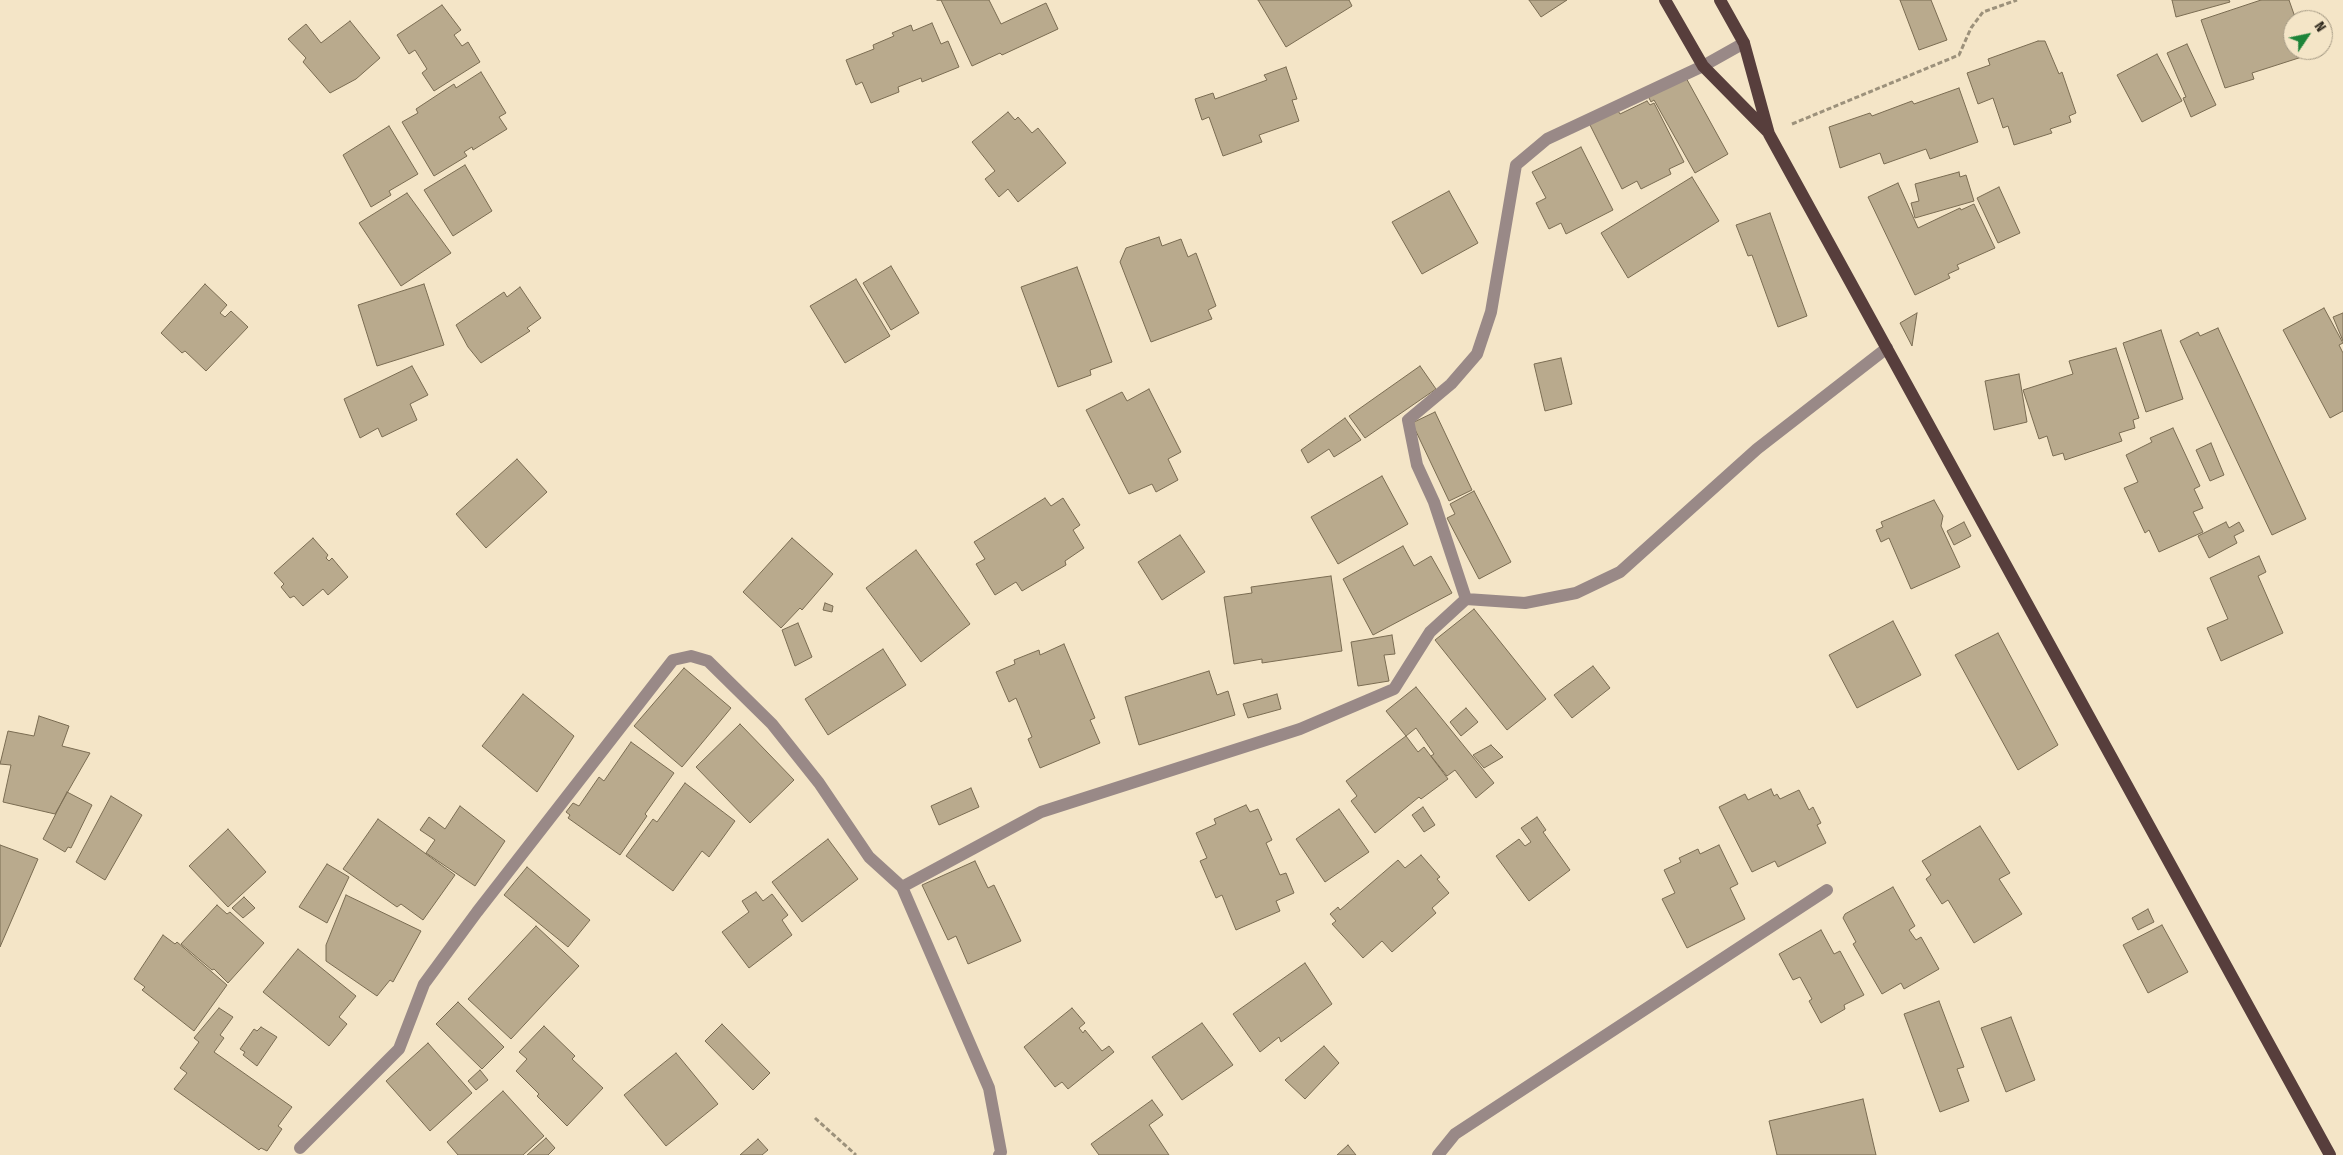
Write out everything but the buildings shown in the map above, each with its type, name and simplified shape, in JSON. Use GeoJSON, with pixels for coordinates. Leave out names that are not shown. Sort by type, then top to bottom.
{"type":"FeatureCollection","features":[{"type":"Feature","properties":{"kind":"main road"},"geometry":{"type":"LineString","coordinates":[[1665,0],[1703,66],[1769,134]]}},
{"type":"Feature","properties":{"kind":"main road"},"geometry":{"type":"LineString","coordinates":[[1720,0],[1744,43],[1769,134],[2330,1155]]}},
{"type":"Feature","properties":{"kind":"street"},"geometry":{"type":"LineString","coordinates":[[1466,599],[1434,502],[1417,465],[1408,420],[1452,384],[1477,354],[1491,312],[1516,165],[1547,139],[1703,66],[1744,43]]}},
{"type":"Feature","properties":{"kind":"street"},"geometry":{"type":"LineString","coordinates":[[902,887],[1041,812],[1300,729],[1394,689],[1430,632],[1466,599],[1524,603],[1576,594],[1620,572],[1757,449],[1887,348]]}},
{"type":"Feature","properties":{"kind":"street"},"geometry":{"type":"LineString","coordinates":[[300,1148],[399,1049],[424,984],[477,912],[673,660],[691,656],[708,661],[765,717],[819,783],[870,857],[902,887],[989,1088],[1001,1152],[999,1155]]}},
{"type":"Feature","properties":{"kind":"street"},"geometry":{"type":"LineString","coordinates":[[1438,1155],[1455,1134],[1827,890]]}},
{"type":"Feature","properties":{"kind":"path"},"geometry":{"type":"LineString","coordinates":[[1769,134],[1959,55],[1971,28],[1983,12],[2017,0]]}},
{"type":"Feature","properties":{"kind":"path"},"geometry":{"type":"LineString","coordinates":[[815,1118],[856,1155]]}}]}
